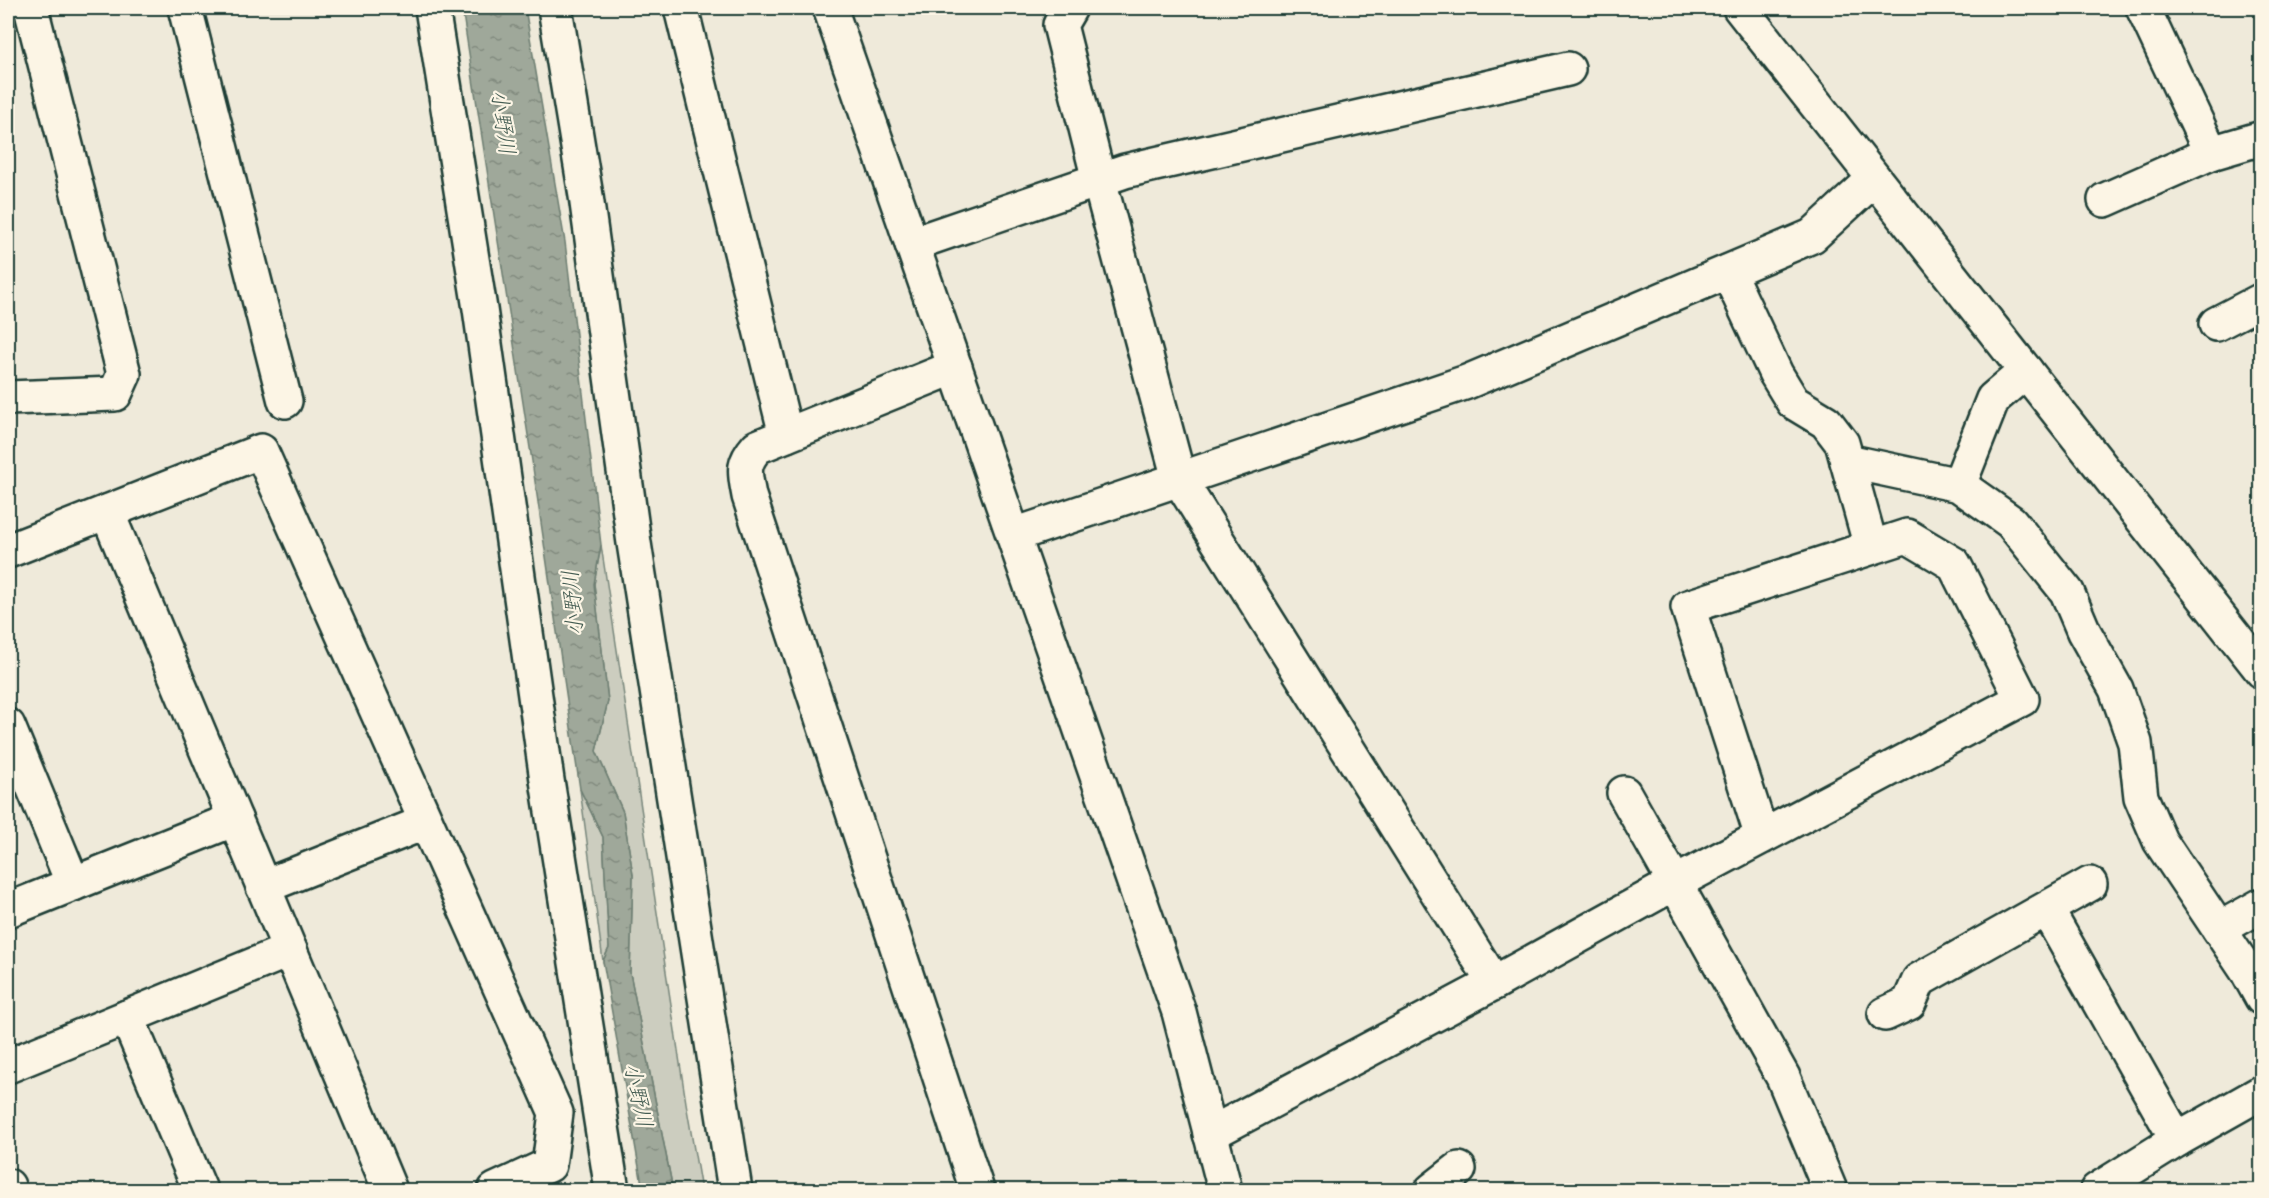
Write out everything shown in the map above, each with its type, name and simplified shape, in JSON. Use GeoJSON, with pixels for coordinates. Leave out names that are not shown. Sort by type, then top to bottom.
{"type":"FeatureCollection","features":[{"type":"Feature","properties":{"kind":"street"},"geometry":{"type":"LineString","coordinates":[[8,398],[115,394],[124,374],[31,8]]}},
{"type":"Feature","properties":{"kind":"street"},"geometry":{"type":"LineString","coordinates":[[185,8],[285,401]]}},
{"type":"Feature","properties":{"kind":"street"},"geometry":{"type":"LineString","coordinates":[[432,8],[480,309],[548,780],[612,1191]]}},
{"type":"Feature","properties":{"kind":"street"},"geometry":{"type":"LineString","coordinates":[[555,8],[586,196],[634,543],[735,1191]]}},
{"type":"Feature","properties":{"kind":"street"},"geometry":{"type":"LineString","coordinates":[[681,8],[786,435]]}},
{"type":"Feature","properties":{"kind":"street"},"geometry":{"type":"LineString","coordinates":[[830,8],[1179,1012],[1225,1191]]}},
{"type":"Feature","properties":{"kind":"street"},"geometry":{"type":"LineString","coordinates":[[1070,8],[1060,25],[1179,479],[1494,983]]}},
{"type":"Feature","properties":{"kind":"street"},"geometry":{"type":"LineString","coordinates":[[1740,8],[2262,671]]}},
{"type":"Feature","properties":{"kind":"street"},"geometry":{"type":"LineString","coordinates":[[2143,8],[2211,153]]}},
{"type":"Feature","properties":{"kind":"street"},"geometry":{"type":"LineString","coordinates":[[912,244],[1125,171],[1568,69]]}},
{"type":"Feature","properties":{"kind":"street"},"geometry":{"type":"LineString","coordinates":[[2105,200],[2211,153],[2262,138]]}},
{"type":"Feature","properties":{"kind":"street"},"geometry":{"type":"LineString","coordinates":[[1014,535],[1467,382],[1812,236],[1874,179]]}},
{"type":"Feature","properties":{"kind":"street"},"geometry":{"type":"LineString","coordinates":[[1728,272],[1776,374],[1794,402],[1826,422],[1842,443],[1871,548]]}},
{"type":"Feature","properties":{"kind":"street"},"geometry":{"type":"LineString","coordinates":[[2216,324],[2262,300]]}},
{"type":"Feature","properties":{"kind":"street"},"geometry":{"type":"LineString","coordinates":[[955,367],[757,447],[747,458],[746,475],[749,496],[976,1191]]}},
{"type":"Feature","properties":{"kind":"street"},"geometry":{"type":"LineString","coordinates":[[1959,485],[1993,399],[2026,371]]}},
{"type":"Feature","properties":{"kind":"street"},"geometry":{"type":"LineString","coordinates":[[8,551],[261,451],[555,1113],[549,1165],[495,1191]]}},
{"type":"Feature","properties":{"kind":"street"},"geometry":{"type":"LineString","coordinates":[[1847,461],[1959,485],[2011,522],[2067,592],[2084,632],[2116,688],[2135,743],[2141,797],[2160,841],[2247,971],[2262,998]]}},
{"type":"Feature","properties":{"kind":"street"},"geometry":{"type":"LineString","coordinates":[[107,512],[390,1191]]}},
{"type":"Feature","properties":{"kind":"street"},"geometry":{"type":"LineString","coordinates":[[1210,1134],[2022,699],[1954,564],[1907,536],[1688,607],[1762,837]]}},
{"type":"Feature","properties":{"kind":"street"},"geometry":{"type":"LineString","coordinates":[[8,726],[73,884]]}},
{"type":"Feature","properties":{"kind":"street"},"geometry":{"type":"LineString","coordinates":[[1624,793],[1783,1077],[1830,1191]]}},
{"type":"Feature","properties":{"kind":"street"},"geometry":{"type":"LineString","coordinates":[[8,910],[235,819]]}},
{"type":"Feature","properties":{"kind":"street"},"geometry":{"type":"LineString","coordinates":[[263,887],[426,822]]}},
{"type":"Feature","properties":{"kind":"street"},"geometry":{"type":"LineString","coordinates":[[1885,1014],[1909,1003],[1919,980],[2090,884]]}},
{"type":"Feature","properties":{"kind":"street"},"geometry":{"type":"LineString","coordinates":[[2219,929],[2262,905]]}},
{"type":"Feature","properties":{"kind":"street"},"geometry":{"type":"LineString","coordinates":[[2047,910],[2177,1140]]}},
{"type":"Feature","properties":{"kind":"street"},"geometry":{"type":"LineString","coordinates":[[8,1066],[290,950]]}},
{"type":"Feature","properties":{"kind":"street"},"geometry":{"type":"LineString","coordinates":[[127,1017],[200,1191]]}},
{"type":"Feature","properties":{"kind":"street"},"geometry":{"type":"LineString","coordinates":[[2097,1191],[2261,1088]]}},
{"type":"Feature","properties":{"kind":"street"},"geometry":{"type":"LineString","coordinates":[[1432,1191],[1460,1169]]}},
{"type":"Feature","properties":{"kind":"street"},"geometry":{"type":"LineString","coordinates":[[8,1186],[9,1191]]}},
{"type":"Feature","properties":{"kind":"shaded area"},"geometry":{"type":"Polygon","coordinates":[[[601,545],[701,1190],[673,1190],[630,973],[633,875],[623,812],[596,751],[608,701],[594,584],[601,545]]]}},
{"type":"Feature","properties":{"kind":"shaded area"},"geometry":{"type":"Polygon","coordinates":[[[580,789],[603,837],[609,948],[603,961],[580,789]]]}},
{"type":"Feature","properties":{"kind":"water","name":"小野川"},"geometry":{"type":"Polygon","coordinates":[[[462,8],[525,8],[565,242],[601,545],[594,584],[608,701],[596,751],[623,812],[633,875],[630,973],[673,1190],[643,1190],[603,961],[609,948],[603,837],[580,789],[462,8]]]}}]}
